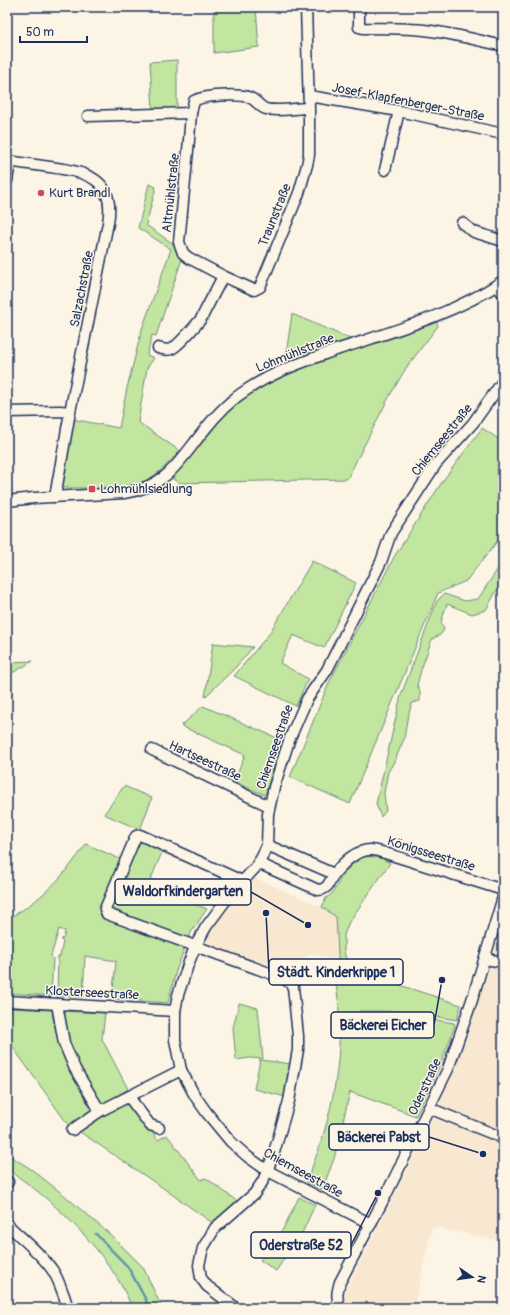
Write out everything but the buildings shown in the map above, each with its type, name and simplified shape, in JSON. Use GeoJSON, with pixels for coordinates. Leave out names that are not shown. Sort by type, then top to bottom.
{"type":"FeatureCollection","features":[{"type":"Feature","properties":{"kind":"street","name":"Traunstraße"},"geometry":{"type":"LineString","coordinates":[[223,276],[254,290],[260,287],[304,179],[309,155],[306,7]]}},
{"type":"Feature","properties":{"kind":"street"},"geometry":{"type":"LineString","coordinates":[[359,7],[359,27],[425,30],[446,33],[503,46]]}},
{"type":"Feature","properties":{"kind":"street"},"geometry":{"type":"LineString","coordinates":[[88,116],[190,113],[194,101],[197,98],[208,96],[248,97],[265,108],[270,109],[309,108]]}},
{"type":"Feature","properties":{"kind":"street","name":"Josef-Klapfenberger-Straße"},"geometry":{"type":"LineString","coordinates":[[309,96],[400,111],[503,134]]}},
{"type":"Feature","properties":{"kind":"street"},"geometry":{"type":"LineString","coordinates":[[385,170],[400,111]]}},
{"type":"Feature","properties":{"kind":"street","name":"Altmühlstraße"},"geometry":{"type":"LineString","coordinates":[[190,113],[189,140],[179,242],[183,254],[188,258],[223,276]]}},
{"type":"Feature","properties":{"kind":"street"},"geometry":{"type":"LineString","coordinates":[[7,182],[9,161]]}},
{"type":"Feature","properties":{"kind":"street","name":"Salzachstraße"},"geometry":{"type":"LineString","coordinates":[[9,161],[84,173],[97,181],[104,189],[108,196],[110,206],[109,218],[70,412],[55,497]]}},
{"type":"Feature","properties":{"kind":"street"},"geometry":{"type":"LineString","coordinates":[[462,223],[474,232],[503,241]]}},
{"type":"Feature","properties":{"kind":"street"},"geometry":{"type":"LineString","coordinates":[[158,348],[165,350],[171,349],[196,325],[201,319],[223,276]]}},
{"type":"Feature","properties":{"kind":"street"},"geometry":{"type":"LineString","coordinates":[[500,283],[503,294]]}},
{"type":"Feature","properties":{"kind":"street","name":"Lohmühlstraße"},"geometry":{"type":"LineString","coordinates":[[55,497],[124,493],[136,491],[155,483],[174,469],[226,406],[238,395],[259,382],[274,374],[314,358],[400,329],[450,310],[500,283]]}},
{"type":"Feature","properties":{"kind":"street","name":"Chiemseestraße"},"geometry":{"type":"LineString","coordinates":[[371,1224],[268,1171],[248,1157],[231,1142],[203,1108],[181,1070],[175,1040],[175,1011],[183,981],[196,945],[215,914],[258,863],[267,845],[269,806],[290,738],[307,699],[327,670],[381,562],[391,534],[436,464],[473,423],[503,381]]}},
{"type":"Feature","properties":{"kind":"street"},"geometry":{"type":"LineString","coordinates":[[7,412],[48,410],[70,412]]}},
{"type":"Feature","properties":{"kind":"street"},"geometry":{"type":"LineString","coordinates":[[7,501],[55,497]]}},
{"type":"Feature","properties":{"kind":"street","name":"Hartseestraße"},"geometry":{"type":"LineString","coordinates":[[152,750],[269,806]]}},
{"type":"Feature","properties":{"kind":"street"},"geometry":{"type":"LineString","coordinates":[[236,1308],[203,1282],[199,1272],[201,1256],[208,1238],[215,1228],[254,1194],[268,1171],[284,1120],[298,1050],[293,987],[284,978],[107,914],[106,907],[136,836],[140,835],[242,881]]}},
{"type":"Feature","properties":{"kind":"street"},"geometry":{"type":"LineString","coordinates":[[267,845],[334,874]]}},
{"type":"Feature","properties":{"kind":"street","name":"Königsseestraße"},"geometry":{"type":"LineString","coordinates":[[258,863],[318,890],[323,890],[328,886],[334,874],[348,859],[356,854],[371,850],[503,890]]}},
{"type":"Feature","properties":{"kind":"street","name":"Oderstraße"},"geometry":{"type":"LineString","coordinates":[[339,1304],[337,1292],[340,1282],[371,1224],[448,1069],[485,959],[503,896]]}},
{"type":"Feature","properties":{"kind":"street"},"geometry":{"type":"LineString","coordinates":[[485,959],[503,962]]}},
{"type":"Feature","properties":{"kind":"street","name":"Klosterseestraße"},"geometry":{"type":"LineString","coordinates":[[7,1001],[175,1011]]}},
{"type":"Feature","properties":{"kind":"street"},"geometry":{"type":"LineString","coordinates":[[57,1004],[64,1043],[75,1068],[100,1111]]}},
{"type":"Feature","properties":{"kind":"street"},"geometry":{"type":"LineString","coordinates":[[72,1130],[100,1111],[181,1070]]}},
{"type":"Feature","properties":{"kind":"street"},"geometry":{"type":"LineString","coordinates":[[129,1096],[150,1125],[159,1128]]}},
{"type":"Feature","properties":{"kind":"street"},"geometry":{"type":"LineString","coordinates":[[429,1108],[503,1138]]}},
{"type":"Feature","properties":{"kind":"street"},"geometry":{"type":"LineString","coordinates":[[7,1224],[52,1270],[61,1286],[68,1308]]}},
{"type":"Feature","properties":{"kind":"shaded area"},"geometry":{"type":"Polygon","coordinates":[[[255,878],[322,907],[336,916],[338,962],[311,953],[291,973],[204,942],[219,917],[255,878]]]}},
{"type":"Feature","properties":{"kind":"shaded area"},"geometry":{"type":"Polygon","coordinates":[[[503,921],[503,1241],[432,1227],[414,1308],[353,1308],[345,1300],[345,1293],[348,1285],[436,1112],[453,1074],[479,1000],[503,921]]]}},
{"type":"Feature","properties":{"kind":"green space"},"geometry":{"type":"Polygon","coordinates":[[[214,7],[256,7],[259,47],[214,53],[214,7]]]}},
{"type":"Feature","properties":{"kind":"green space"},"geometry":{"type":"Polygon","coordinates":[[[177,60],[177,109],[153,110],[150,62],[177,60]]]}},
{"type":"Feature","properties":{"kind":"green space"},"geometry":{"type":"Polygon","coordinates":[[[149,184],[156,187],[146,225],[175,245],[177,252],[182,259],[156,336],[152,335],[147,355],[154,358],[147,368],[138,422],[180,451],[155,475],[145,481],[123,487],[65,488],[62,486],[72,419],[119,428],[127,388],[142,329],[171,249],[138,228],[149,184]]]}},
{"type":"Feature","properties":{"kind":"green space"},"geometry":{"type":"Polygon","coordinates":[[[292,314],[355,341],[286,365],[285,361],[292,314]]]}},
{"type":"Feature","properties":{"kind":"green space"},"geometry":{"type":"Polygon","coordinates":[[[436,320],[438,326],[406,368],[389,397],[347,479],[181,483],[174,480],[172,476],[181,468],[206,435],[231,406],[242,397],[288,371],[436,320]]]}},
{"type":"Feature","properties":{"kind":"green space"},"geometry":{"type":"Polygon","coordinates":[[[482,428],[503,442],[503,534],[466,581],[438,593],[350,804],[290,777],[329,683],[394,557],[442,482],[482,428]]]}},
{"type":"Feature","properties":{"kind":"green space"},"geometry":{"type":"Polygon","coordinates":[[[312,561],[356,583],[324,648],[293,635],[280,663],[308,679],[296,706],[234,676],[269,634],[312,561]]]}},
{"type":"Feature","properties":{"kind":"green space"},"geometry":{"type":"Polygon","coordinates":[[[503,561],[503,581],[486,610],[472,614],[447,604],[441,622],[444,630],[440,635],[432,639],[421,670],[417,685],[420,691],[420,701],[412,703],[404,739],[388,772],[384,793],[386,811],[381,817],[376,804],[401,695],[437,601],[444,594],[465,601],[478,599],[503,561]]]}},
{"type":"Feature","properties":{"kind":"green space"},"geometry":{"type":"Polygon","coordinates":[[[213,643],[253,647],[236,667],[205,697],[213,643]]]}},
{"type":"Feature","properties":{"kind":"green space"},"geometry":{"type":"Polygon","coordinates":[[[33,661],[7,676],[7,662],[33,661]]]}},
{"type":"Feature","properties":{"kind":"green space"},"geometry":{"type":"Polygon","coordinates":[[[203,706],[282,740],[265,795],[234,782],[245,755],[181,726],[203,706]]]}},
{"type":"Feature","properties":{"kind":"green space"},"geometry":{"type":"Polygon","coordinates":[[[124,786],[152,798],[140,830],[104,814],[124,786]]]}},
{"type":"Feature","properties":{"kind":"green space"},"geometry":{"type":"Polygon","coordinates":[[[138,840],[163,850],[148,886],[207,909],[188,939],[110,908],[138,840]]]}},
{"type":"Feature","properties":{"kind":"green space"},"geometry":{"type":"Polygon","coordinates":[[[86,844],[120,859],[99,914],[185,947],[176,971],[168,1003],[112,999],[116,961],[85,956],[83,997],[57,996],[58,957],[60,956],[63,942],[61,940],[64,937],[65,931],[59,929],[51,956],[53,958],[51,996],[7,993],[7,919],[41,896],[51,887],[86,844]]]}},
{"type":"Feature","properties":{"kind":"green space"},"geometry":{"type":"Polygon","coordinates":[[[369,856],[381,858],[390,863],[349,922],[344,935],[344,951],[347,963],[354,972],[461,1005],[457,1020],[396,1011],[359,1011],[359,1014],[398,1014],[454,1023],[455,1025],[442,1061],[416,1116],[350,1092],[334,1159],[322,1190],[306,1182],[327,1121],[336,1078],[339,1035],[338,1003],[334,973],[339,972],[336,917],[322,907],[326,898],[333,892],[341,878],[350,867],[356,861],[369,856]]]}},
{"type":"Feature","properties":{"kind":"green space"},"geometry":{"type":"Polygon","coordinates":[[[239,1003],[258,1008],[263,1059],[250,1058],[236,1060],[233,1028],[239,1003]]]}},
{"type":"Feature","properties":{"kind":"green space"},"geometry":{"type":"Polygon","coordinates":[[[7,1008],[52,1010],[54,1025],[62,1051],[93,1113],[73,1127],[69,1126],[12,1046],[7,1008]]]}},
{"type":"Feature","properties":{"kind":"green space"},"geometry":{"type":"Polygon","coordinates":[[[61,1011],[105,1013],[102,1039],[128,1089],[100,1106],[70,1050],[61,1011]]]}},
{"type":"Feature","properties":{"kind":"green space"},"geometry":{"type":"Polygon","coordinates":[[[260,1060],[292,1064],[286,1097],[254,1089],[260,1060]]]}},
{"type":"Feature","properties":{"kind":"green space"},"geometry":{"type":"Polygon","coordinates":[[[126,1101],[131,1104],[158,1140],[167,1135],[201,1180],[206,1178],[238,1202],[214,1224],[77,1130],[126,1101]]]}},
{"type":"Feature","properties":{"kind":"green space"},"geometry":{"type":"Polygon","coordinates":[[[7,1154],[31,1169],[113,1237],[143,1267],[162,1308],[132,1308],[123,1288],[111,1268],[80,1230],[44,1196],[7,1169],[7,1154]]]}},
{"type":"Feature","properties":{"kind":"green space"},"geometry":{"type":"Polygon","coordinates":[[[299,1197],[315,1205],[303,1231],[276,1271],[260,1260],[283,1229],[299,1197]]]}},
{"type":"Feature","properties":{"kind":"waterway"},"geometry":{"type":"LineString","coordinates":[[96,1234],[128,1267],[146,1300],[148,1308]]}},
{"type":"Feature","properties":{"kind":"place","name":"Kurt Brandl"},"geometry":{"type":"Point","coordinates":[41,193]}},
{"type":"Feature","properties":{"kind":"place","name":"Lohmühlsiedlung"},"geometry":{"type":"Point","coordinates":[92,489]}},
{"type":"Feature","properties":{"kind":"place","name":"Städt. Kinderkrippe 1"},"geometry":{"type":"Point","coordinates":[266,913]}},
{"type":"Feature","properties":{"kind":"place","name":"Waldorfkindergarten"},"geometry":{"type":"Point","coordinates":[308,925]}},
{"type":"Feature","properties":{"kind":"place","name":"Bäckerei Eicher"},"geometry":{"type":"Point","coordinates":[442,980]}},
{"type":"Feature","properties":{"kind":"place","name":"Bäckerei Pabst"},"geometry":{"type":"Point","coordinates":[483,1154]}},
{"type":"Feature","properties":{"kind":"place","name":"Oderstraße 52"},"geometry":{"type":"Point","coordinates":[378,1193]}}]}
